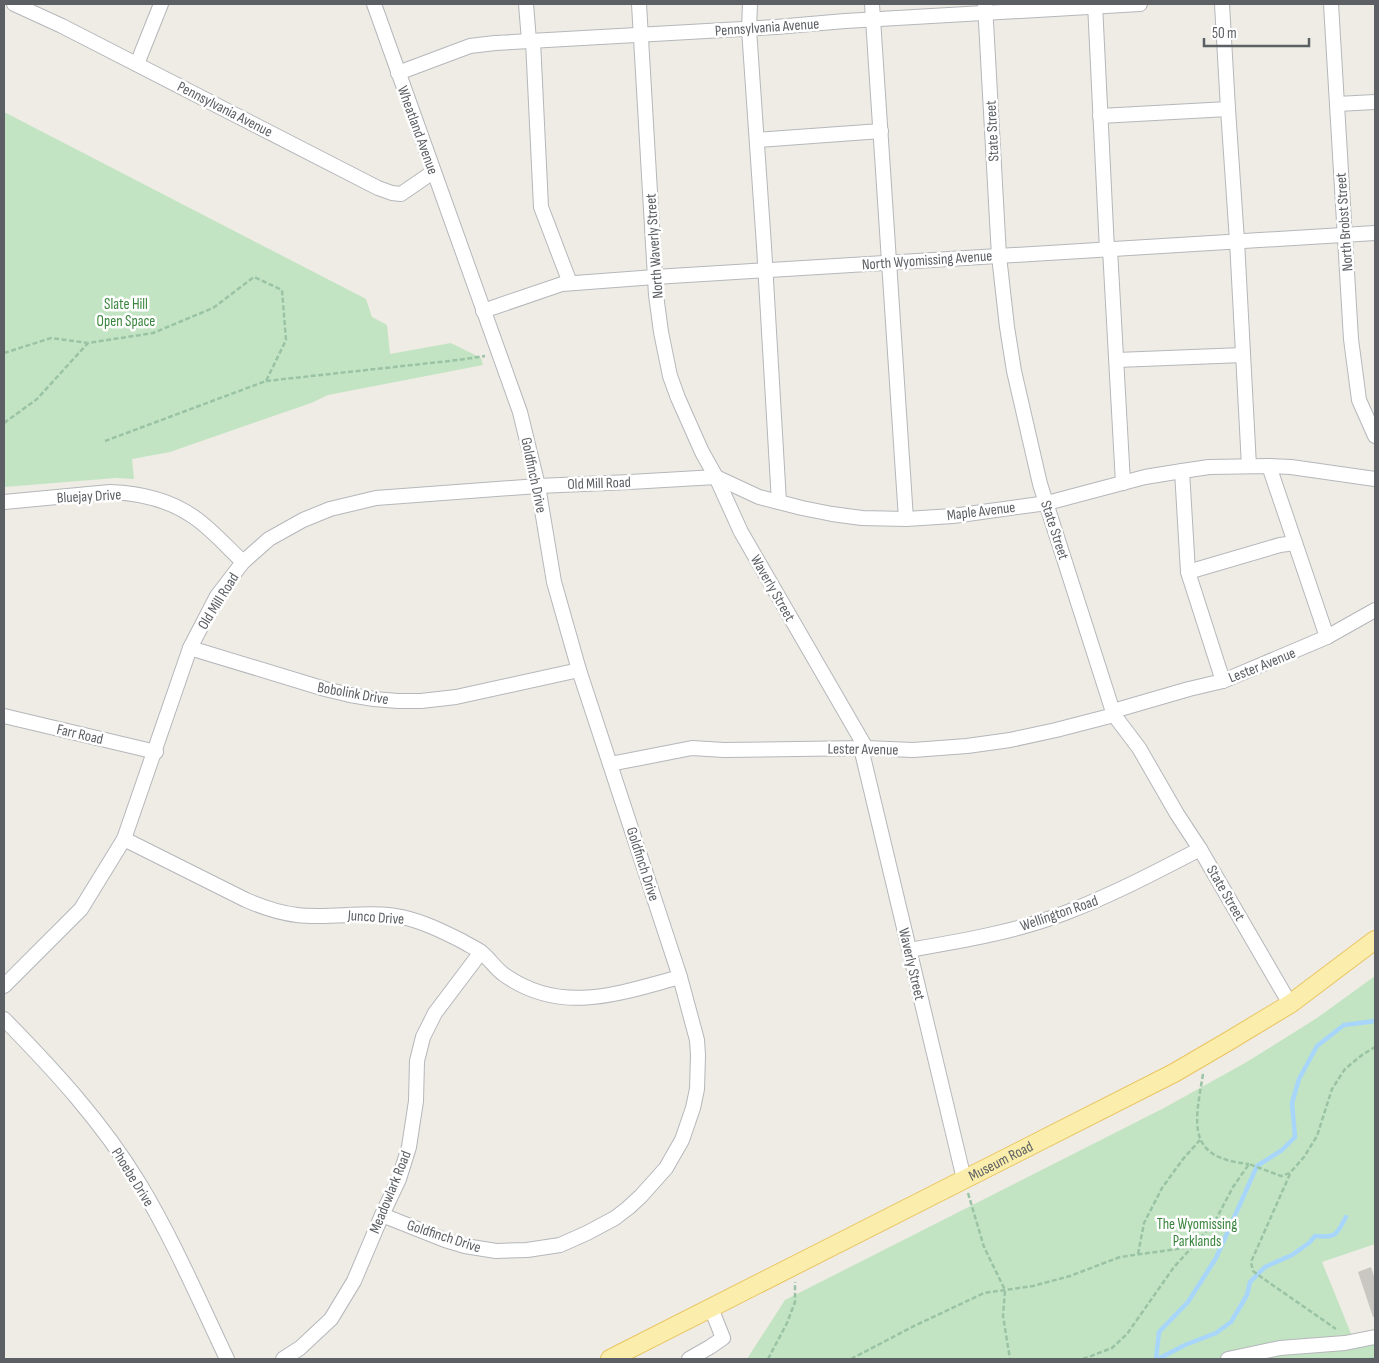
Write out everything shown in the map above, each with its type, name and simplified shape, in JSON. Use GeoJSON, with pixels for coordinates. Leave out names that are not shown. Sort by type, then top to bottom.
{"type":"FeatureCollection","features":[{"type":"Feature","properties":{"kind":"main road","name":"Museum Road"},"geometry":{"type":"LineString","coordinates":[[610,1359],[1174,1073],[1290,1004],[1375,940]]}},
{"type":"Feature","properties":{"kind":"street","name":"Pennsylvania Avenue"},"geometry":{"type":"LineString","coordinates":[[14,4],[62,26],[378,188],[401,194],[433,172]]}},
{"type":"Feature","properties":{"kind":"street"},"geometry":{"type":"LineString","coordinates":[[137,64],[161,4]]}},
{"type":"Feature","properties":{"kind":"street","name":"Wheatland Avenue"},"geometry":{"type":"LineString","coordinates":[[374,4],[463,255]]}},
{"type":"Feature","properties":{"kind":"street"},"geometry":{"type":"LineString","coordinates":[[526,4],[531,41],[541,207],[570,283]]}},
{"type":"Feature","properties":{"kind":"street","name":"North Waverly Street"},"geometry":{"type":"LineString","coordinates":[[639,4],[660,332],[670,376],[702,452],[716,477]]}},
{"type":"Feature","properties":{"kind":"street"},"geometry":{"type":"LineString","coordinates":[[750,4],[749,29],[764,246],[778,502]]}},
{"type":"Feature","properties":{"kind":"street"},"geometry":{"type":"LineString","coordinates":[[872,4],[906,519]]}},
{"type":"Feature","properties":{"kind":"street","name":"Pennsylvania Avenue"},"geometry":{"type":"LineString","coordinates":[[398,73],[470,46],[873,20],[985,8],[1140,4]]}},
{"type":"Feature","properties":{"kind":"street"},"geometry":{"type":"LineString","coordinates":[[1222,4],[1238,241],[1249,466]]}},
{"type":"Feature","properties":{"kind":"street","name":"North Brobst Street"},"geometry":{"type":"LineString","coordinates":[[1331,4],[1354,363],[1359,400],[1375,436]]}},
{"type":"Feature","properties":{"kind":"street"},"geometry":{"type":"LineString","coordinates":[[1095,5],[1100,116],[1123,482]]}},
{"type":"Feature","properties":{"kind":"street","name":"State Street"},"geometry":{"type":"LineString","coordinates":[[985,8],[999,256],[1007,327],[1026,428],[1047,503],[1114,713],[1139,748],[1290,1004]]}},
{"type":"Feature","properties":{"kind":"street"},"geometry":{"type":"LineString","coordinates":[[1337,104],[1375,102]]}},
{"type":"Feature","properties":{"kind":"street"},"geometry":{"type":"LineString","coordinates":[[1100,116],[1228,109]]}},
{"type":"Feature","properties":{"kind":"street"},"geometry":{"type":"LineString","coordinates":[[757,140],[881,131]]}},
{"type":"Feature","properties":{"kind":"street","name":"North Wyomissing Avenue"},"geometry":{"type":"LineString","coordinates":[[484,311],[547,288],[570,283],[1375,233]]}},
{"type":"Feature","properties":{"kind":"street","name":"Goldfinch Drive"},"geometry":{"type":"LineString","coordinates":[[382,1215],[465,1246],[512,1252],[560,1245],[600,1227],[628,1208],[666,1168],[682,1140],[693,1108],[698,1073],[697,1040],[680,976],[579,670],[554,582],[538,486],[520,412],[463,255]]}},
{"type":"Feature","properties":{"kind":"street"},"geometry":{"type":"LineString","coordinates":[[1116,360],[1243,355]]}},
{"type":"Feature","properties":{"kind":"street"},"geometry":{"type":"LineString","coordinates":[[1268,466],[1327,637]]}},
{"type":"Feature","properties":{"kind":"street","name":"Maple Avenue"},"geometry":{"type":"LineString","coordinates":[[716,477],[759,496],[802,508],[862,518],[906,519],[952,516],[1047,503],[1145,477],[1209,468],[1268,466],[1308,469],[1375,479]]}},
{"type":"Feature","properties":{"kind":"street"},"geometry":{"type":"LineString","coordinates":[[1182,471],[1188,572],[1223,681]]}},
{"type":"Feature","properties":{"kind":"street","name":"Old Mill Road"},"geometry":{"type":"LineString","coordinates":[[4,986],[81,909],[124,839],[156,752],[190,648],[217,596],[243,562],[269,539],[303,520],[330,509],[376,498],[538,486],[716,477]]}},
{"type":"Feature","properties":{"kind":"street","name":"Waverly Street"},"geometry":{"type":"LineString","coordinates":[[716,477],[741,532],[864,748],[909,950],[964,1179]]}},
{"type":"Feature","properties":{"kind":"street","name":"Bluejay Drive"},"geometry":{"type":"LineString","coordinates":[[4,502],[110,492],[150,497],[174,506],[198,520],[243,562]]}},
{"type":"Feature","properties":{"kind":"street"},"geometry":{"type":"LineString","coordinates":[[1188,572],[1295,542]]}},
{"type":"Feature","properties":{"kind":"street","name":"Lester Avenue"},"geometry":{"type":"LineString","coordinates":[[610,764],[692,748],[724,750],[864,748],[913,750],[967,746],[1010,740],[1056,730],[1189,689],[1223,681],[1327,637],[1375,610]]}},
{"type":"Feature","properties":{"kind":"street","name":"Bobolink Drive"},"geometry":{"type":"LineString","coordinates":[[190,648],[325,690],[366,698],[398,701],[421,701],[456,697],[579,670]]}},
{"type":"Feature","properties":{"kind":"street","name":"Farr Road"},"geometry":{"type":"LineString","coordinates":[[4,716],[156,752]]}},
{"type":"Feature","properties":{"kind":"street","name":"Junco Drive"},"geometry":{"type":"LineString","coordinates":[[124,839],[264,908],[297,915],[367,914],[402,917],[437,928],[481,952],[506,976],[542,993],[560,997],[594,998],[617,994],[680,976]]}},
{"type":"Feature","properties":{"kind":"street","name":"Wellington Road"},"geometry":{"type":"LineString","coordinates":[[909,950],[960,941],[1063,914],[1133,884],[1200,849]]}},
{"type":"Feature","properties":{"kind":"street","name":"Meadowlark Road"},"geometry":{"type":"LineString","coordinates":[[283,1359],[300,1348],[331,1320],[354,1281],[399,1179],[409,1147],[416,1101],[417,1061],[423,1037],[435,1013],[481,952]]}},
{"type":"Feature","properties":{"kind":"street","name":"Phoebe Drive"},"geometry":{"type":"LineString","coordinates":[[4,1019],[84,1105],[134,1175],[168,1233],[227,1359]]}},
{"type":"Feature","properties":{"kind":"street"},"geometry":{"type":"LineString","coordinates":[[689,1359],[723,1338],[711,1308]]}},
{"type":"Feature","properties":{"kind":"street"},"geometry":{"type":"LineString","coordinates":[[1228,1359],[1280,1348],[1354,1342],[1375,1337]]}},
{"type":"Feature","properties":{"kind":"path"},"geometry":{"type":"LineString","coordinates":[[4,353],[51,338],[88,344],[154,334],[213,308],[254,277],[282,290],[286,340],[266,381]]}},
{"type":"Feature","properties":{"kind":"path"},"geometry":{"type":"LineString","coordinates":[[4,422],[37,399],[88,344]]}},
{"type":"Feature","properties":{"kind":"path"},"geometry":{"type":"LineString","coordinates":[[105,441],[266,381],[499,354]]}},
{"type":"Feature","properties":{"kind":"path"},"geometry":{"type":"LineString","coordinates":[[1354,1342],[1253,1271],[1251,1262],[1290,1173],[1304,1157],[1317,1136],[1332,1089],[1346,1069],[1375,1047]]}},
{"type":"Feature","properties":{"kind":"path"},"geometry":{"type":"LineString","coordinates":[[1207,1054],[1202,1076],[1196,1127],[1203,1145],[1213,1153],[1236,1163],[1249,1164],[1282,1176],[1290,1173]]}},
{"type":"Feature","properties":{"kind":"path"},"geometry":{"type":"LineString","coordinates":[[1138,1254],[1144,1223],[1162,1188],[1183,1159],[1200,1140]]}},
{"type":"Feature","properties":{"kind":"path"},"geometry":{"type":"LineString","coordinates":[[1083,1359],[1112,1348],[1127,1334],[1174,1267],[1214,1223],[1233,1188],[1249,1164]]}},
{"type":"Feature","properties":{"kind":"path"},"geometry":{"type":"LineString","coordinates":[[964,1179],[984,1247],[1005,1290],[1003,1316],[1010,1359]]}},
{"type":"Feature","properties":{"kind":"path"},"geometry":{"type":"LineString","coordinates":[[851,1359],[912,1326],[984,1293],[1033,1286],[1138,1254],[1193,1247]]}},
{"type":"Feature","properties":{"kind":"path"},"geometry":{"type":"LineString","coordinates":[[768,1359],[787,1323],[795,1302],[796,1265]]}},
{"type":"Feature","properties":{"kind":"path"},"geometry":{"type":"LineString","coordinates":[[1369,1359],[1375,1359]]}},
{"type":"Feature","properties":{"kind":"green space","name":"Slate Hill Open Space"},"geometry":{"type":"Polygon","coordinates":[[[4,112],[366,299],[372,317],[387,325],[390,354],[451,343],[481,358],[483,365],[328,395],[311,403],[170,452],[132,459],[134,479],[116,478],[4,487],[4,112]]]}},
{"type":"Feature","properties":{"kind":"green space","name":"The Wyomissing Parklands"},"geometry":{"type":"Polygon","coordinates":[[[1375,976],[1375,1244],[1322,1262],[1354,1341],[1375,1337],[1375,1359],[747,1359],[785,1300],[1164,1108],[1245,1063],[1317,1018],[1375,976]]]}},
{"type":"Feature","properties":{"kind":"building"},"geometry":{"type":"Polygon","coordinates":[[[1371,1267],[1375,1279],[1375,1317],[1373,1317],[1358,1272],[1371,1267]]]}},
{"type":"Feature","properties":{"kind":"waterway"},"geometry":{"type":"LineString","coordinates":[[1156,1359],[1159,1332],[1188,1302],[1216,1258],[1257,1166],[1282,1150],[1295,1137],[1292,1103],[1299,1079],[1317,1046],[1344,1025],[1375,1021]]}},
{"type":"Feature","properties":{"kind":"waterway"},"geometry":{"type":"LineString","coordinates":[[1158,1359],[1185,1345],[1216,1333],[1231,1322],[1247,1295],[1250,1282],[1265,1267],[1292,1255],[1309,1243],[1315,1236],[1332,1236],[1338,1231],[1346,1217]]}}]}
